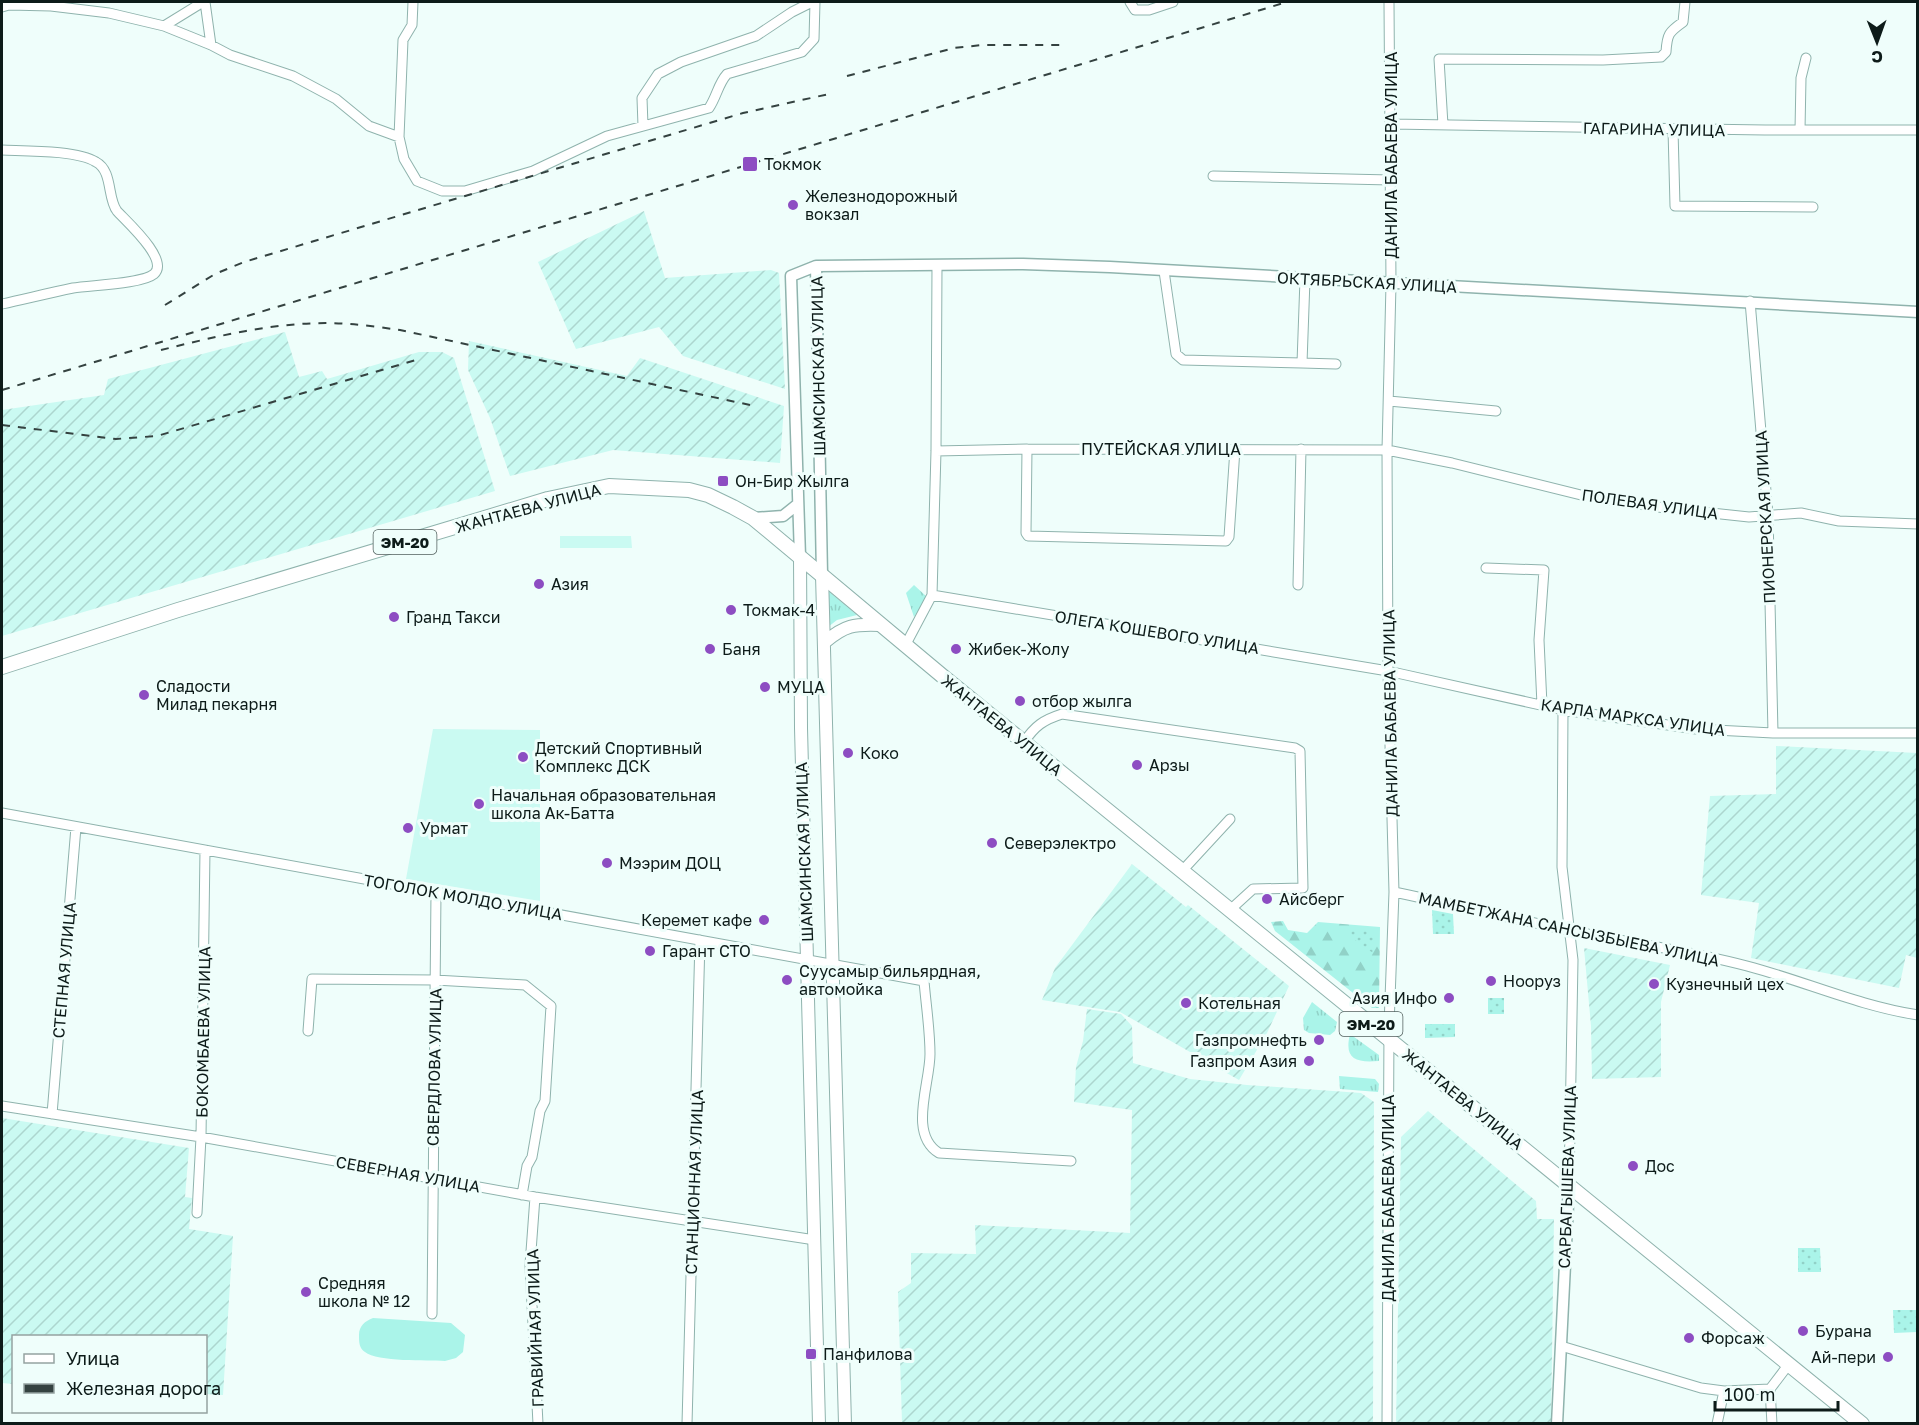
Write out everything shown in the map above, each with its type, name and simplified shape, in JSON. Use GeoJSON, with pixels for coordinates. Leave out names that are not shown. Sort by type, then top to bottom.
{"type":"FeatureCollection","features":[{"type":"Feature","properties":{"kind":"main road","name":"ЖАНТАЕВА УЛИЦА"},"geometry":{"type":"LineString","coordinates":[[2,667],[178,610],[548,499],[609,486],[689,490],[708,495],[753,518],[905,646],[1863,1424]]}},
{"type":"Feature","properties":{"kind":"main road","name":"ШАМСИНСКАЯ УЛИЦА"},"geometry":{"type":"LineString","coordinates":[[800,557],[801,739],[819,1424]]}},
{"type":"Feature","properties":{"kind":"main road","name":"ШАМСИНСКАЯ УЛИЦА"},"geometry":{"type":"LineString","coordinates":[[822,575],[845,1424]]}},
{"type":"Feature","properties":{"kind":"main road"},"geometry":{"type":"LineString","coordinates":[[825,642],[837,631],[849,626],[880,625]]}},
{"type":"Feature","properties":{"kind":"street"},"geometry":{"type":"LineString","coordinates":[[164,26],[204,2],[211,45]]}},
{"type":"Feature","properties":{"kind":"street"},"geometry":{"type":"LineString","coordinates":[[413,2],[411,25],[403,40],[399,137],[404,159],[417,181],[442,191],[465,191],[534,171],[607,136],[709,108],[717,97],[720,82],[727,74],[802,52],[814,39],[813,2],[792,12],[756,36],[681,62],[658,74],[642,98],[643,126]]}},
{"type":"Feature","properties":{"kind":"street"},"geometry":{"type":"LineString","coordinates":[[1130,2],[1135,10],[1149,10],[1173,2]]}},
{"type":"Feature","properties":{"kind":"street","name":"ДАНИЛА БАБАЕВА УЛИЦА"},"geometry":{"type":"LineString","coordinates":[[1387,1424],[1389,1026],[1394,892],[1385,670],[1391,284],[1389,2]]}},
{"type":"Feature","properties":{"kind":"street"},"geometry":{"type":"LineString","coordinates":[[1443,125],[1438,59],[1603,60],[1661,57],[1666,52],[1666,40],[1670,32],[1683,22],[1685,2]]}},
{"type":"Feature","properties":{"kind":"street"},"geometry":{"type":"LineString","coordinates":[[2,7],[51,6],[97,12],[164,26],[230,55],[293,76],[336,99],[369,126],[399,137]]}},
{"type":"Feature","properties":{"kind":"street"},"geometry":{"type":"LineString","coordinates":[[1800,130],[1801,78],[1806,58]]}},
{"type":"Feature","properties":{"kind":"street","name":"ГАГАРИНА УЛИЦА"},"geometry":{"type":"LineString","coordinates":[[1391,124],[1917,130]]}},
{"type":"Feature","properties":{"kind":"street"},"geometry":{"type":"LineString","coordinates":[[1673,129],[1675,206],[1813,207]]}},
{"type":"Feature","properties":{"kind":"street"},"geometry":{"type":"LineString","coordinates":[[2,150],[86,156],[100,164],[110,186],[115,209],[140,234],[158,261],[157,270],[139,280],[75,288],[2,304]]}},
{"type":"Feature","properties":{"kind":"street"},"geometry":{"type":"LineString","coordinates":[[1213,176],[1391,180]]}},
{"type":"Feature","properties":{"kind":"street","name":"ОКТЯБРЬСКАЯ УЛИЦА"},"geometry":{"type":"LineString","coordinates":[[816,266],[1023,264],[1750,301],[1917,312]]}},
{"type":"Feature","properties":{"kind":"street","name":"ШАМСИНСКАЯ УЛИЦА"},"geometry":{"type":"LineString","coordinates":[[800,557],[791,276],[816,266],[822,575]]}},
{"type":"Feature","properties":{"kind":"street"},"geometry":{"type":"LineString","coordinates":[[905,646],[932,595],[936,451],[937,266]]}},
{"type":"Feature","properties":{"kind":"street"},"geometry":{"type":"LineString","coordinates":[[1164,271],[1176,354],[1179,358],[1184,360],[1336,364]]}},
{"type":"Feature","properties":{"kind":"street"},"geometry":{"type":"LineString","coordinates":[[1302,363],[1305,279]]}},
{"type":"Feature","properties":{"kind":"street","name":"ПИОНЕРСКАЯ УЛИЦА"},"geometry":{"type":"LineString","coordinates":[[1750,301],[1768,515],[1773,733]]}},
{"type":"Feature","properties":{"kind":"street"},"geometry":{"type":"LineString","coordinates":[[1389,401],[1496,411]]}},
{"type":"Feature","properties":{"kind":"street"},"geometry":{"type":"LineString","coordinates":[[1027,449],[1026,533],[1028,536],[1226,541],[1229,537],[1235,449]]}},
{"type":"Feature","properties":{"kind":"street"},"geometry":{"type":"LineString","coordinates":[[1298,585],[1301,449]]}},
{"type":"Feature","properties":{"kind":"street","name":"ПУТЕЙСКАЯ УЛИЦА"},"geometry":{"type":"LineString","coordinates":[[936,451],[1387,450]]}},
{"type":"Feature","properties":{"kind":"street","name":"ПОЛЕВАЯ УЛИЦА"},"geometry":{"type":"LineString","coordinates":[[1387,450],[1452,463],[1586,496],[1749,517],[1801,513],[1839,521],[1917,525]]}},
{"type":"Feature","properties":{"kind":"street"},"geometry":{"type":"LineString","coordinates":[[753,518],[783,516],[798,504]]}},
{"type":"Feature","properties":{"kind":"street"},"geometry":{"type":"LineString","coordinates":[[1486,568],[1544,570],[1539,640],[1542,705]]}},
{"type":"Feature","properties":{"kind":"street","name":"ОЛЕГА КОШЕВОГО УЛИЦА"},"geometry":{"type":"LineString","coordinates":[[932,595],[1385,670]]}},
{"type":"Feature","properties":{"kind":"street","name":"КАРЛА МАРКСА УЛИЦА"},"geometry":{"type":"LineString","coordinates":[[1385,670],[1563,710],[1696,729],[1773,733],[1917,733]]}},
{"type":"Feature","properties":{"kind":"street","name":"САРБАГЫШЕВА УЛИЦА"},"geometry":{"type":"LineString","coordinates":[[1557,1424],[1569,1185],[1573,960],[1562,867],[1563,710]]}},
{"type":"Feature","properties":{"kind":"street"},"geometry":{"type":"LineString","coordinates":[[1024,742],[1035,726],[1046,719],[1062,714],[1295,747],[1300,751],[1303,888],[1253,889],[1230,910]]}},
{"type":"Feature","properties":{"kind":"street","name":"ТОГОЛОК МОЛДО УЛИЦА"},"geometry":{"type":"LineString","coordinates":[[2,813],[924,981],[930,1055],[923,1127],[931,1148],[939,1154],[1071,1161]]}},
{"type":"Feature","properties":{"kind":"street"},"geometry":{"type":"LineString","coordinates":[[1182,871],[1230,819]]}},
{"type":"Feature","properties":{"kind":"street","name":"СТЕПНАЯ УЛИЦА"},"geometry":{"type":"LineString","coordinates":[[52,1114],[76,827]]}},
{"type":"Feature","properties":{"kind":"street","name":"БОКОМБАЕВА УЛИЦА"},"geometry":{"type":"LineString","coordinates":[[198,1214],[205,850]]}},
{"type":"Feature","properties":{"kind":"street","name":"СВЕРДЛОВА УЛИЦА"},"geometry":{"type":"LineString","coordinates":[[432,1314],[436,892]]}},
{"type":"Feature","properties":{"kind":"street","name":"МАМБЕТЖАНА САНСЫЗБЫЕВА УЛИЦА"},"geometry":{"type":"LineString","coordinates":[[1394,892],[1569,931],[1638,942],[1746,966],[1878,1008],[1917,1015]]}},
{"type":"Feature","properties":{"kind":"street","name":"СТАНЦИОННАЯ УЛИЦА"},"geometry":{"type":"LineString","coordinates":[[687,1424],[700,940]]}},
{"type":"Feature","properties":{"kind":"street"},"geometry":{"type":"LineString","coordinates":[[308,1031],[312,979],[435,980],[525,985],[551,1006],[545,1101],[540,1111],[532,1158],[526,1166],[522,1195]]}},
{"type":"Feature","properties":{"kind":"street","name":"СЕВЕРНАЯ УЛИЦА"},"geometry":{"type":"LineString","coordinates":[[2,1106],[201,1137],[522,1195],[815,1240]]}},
{"type":"Feature","properties":{"kind":"street","name":"ГРАВИЙНАЯ УЛИЦА"},"geometry":{"type":"LineString","coordinates":[[535,1197],[531,1265],[538,1424]]}},
{"type":"Feature","properties":{"kind":"street"},"geometry":{"type":"LineString","coordinates":[[1561,1346],[1701,1388],[1724,1391],[1770,1389]]}},
{"type":"Feature","properties":{"kind":"street"},"geometry":{"type":"LineString","coordinates":[[1772,1424],[1770,1389],[1789,1364]]}},
{"type":"Feature","properties":{"kind":"street"},"geometry":{"type":"LineString","coordinates":[[1717,1424],[1724,1391]]}},
{"type":"Feature","properties":{"kind":"shaded area"},"geometry":{"type":"Polygon","coordinates":[[[644,211],[665,278],[771,270],[779,273],[785,389],[683,356],[659,327],[576,349],[538,262],[644,211]]]}},
{"type":"Feature","properties":{"kind":"shaded area"},"geometry":{"type":"Polygon","coordinates":[[[285,332],[299,377],[322,371],[327,379],[419,352],[442,352],[454,358],[495,491],[2,636],[2,410],[104,395],[108,379],[285,332]]]}},
{"type":"Feature","properties":{"kind":"shaded area"},"geometry":{"type":"Polygon","coordinates":[[[469,341],[627,376],[640,358],[784,406],[780,463],[613,450],[510,476],[490,418],[468,370],[469,341]]]}},
{"type":"Feature","properties":{"kind":"shaded area"},"geometry":{"type":"Polygon","coordinates":[[[560,536],[631,536],[632,548],[560,548],[560,536]]]}},
{"type":"Feature","properties":{"kind":"shaded area","name":"Начальная образовательная школа Ак-Батта"},"geometry":{"type":"Polygon","coordinates":[[[433,729],[540,730],[540,901],[406,879],[433,729]]]}},
{"type":"Feature","properties":{"kind":"shaded area"},"geometry":{"type":"Polygon","coordinates":[[[1776,746],[1917,753],[1917,958],[1906,955],[1899,988],[1751,958],[1759,903],[1701,895],[1710,796],[1776,794],[1776,746]]]}},
{"type":"Feature","properties":{"kind":"shaded area","name":"Котельная"},"geometry":{"type":"Polygon","coordinates":[[[1132,864],[1186,907],[1188,905],[1289,986],[1267,1033],[1239,1080],[1120,1012],[1042,1000],[1055,968],[1132,864]]]}},
{"type":"Feature","properties":{"kind":"shaded area"},"geometry":{"type":"Polygon","coordinates":[[[1584,948],[1670,965],[1661,1002],[1661,1077],[1592,1079],[1591,1026],[1584,948]]]}},
{"type":"Feature","properties":{"kind":"shaded area"},"geometry":{"type":"Polygon","coordinates":[[[1087,1009],[1121,1014],[1132,1026],[1133,1063],[1190,1079],[1361,1093],[1374,1102],[1373,1423],[902,1423],[898,1292],[911,1283],[911,1253],[976,1254],[975,1225],[1130,1233],[1132,1110],[1074,1102],[1076,1067],[1083,1041],[1087,1009]]]}},
{"type":"Feature","properties":{"kind":"shaded area"},"geometry":{"type":"Polygon","coordinates":[[[1428,1111],[1536,1201],[1537,1219],[1554,1219],[1551,1423],[1396,1423],[1401,1137],[1428,1111]]]}},
{"type":"Feature","properties":{"kind":"shaded area"},"geometry":{"type":"Polygon","coordinates":[[[2,1118],[189,1148],[185,1197],[192,1198],[189,1229],[233,1236],[223,1395],[207,1394],[207,1335],[12,1335],[12,1384],[2,1383],[2,1118]]]}},
{"type":"Feature","properties":{"kind":"green space"},"geometry":{"type":"Polygon","coordinates":[[[914,585],[927,597],[914,617],[906,593],[914,585]]]}},
{"type":"Feature","properties":{"kind":"green space"},"geometry":{"type":"Polygon","coordinates":[[[827,590],[857,615],[837,620],[828,627],[827,590]]]}},
{"type":"Feature","properties":{"kind":"green space"},"geometry":{"type":"Polygon","coordinates":[[[1432,910],[1453,914],[1454,934],[1433,934],[1432,910]]]}},
{"type":"Feature","properties":{"kind":"green space"},"geometry":{"type":"Polygon","coordinates":[[[1283,921],[1288,930],[1307,933],[1318,922],[1380,927],[1379,1008],[1372,1008],[1275,931],[1271,922],[1283,921]]]}},
{"type":"Feature","properties":{"kind":"green space"},"geometry":{"type":"Polygon","coordinates":[[[1340,929],[1374,931],[1373,953],[1340,929]]]}},
{"type":"Feature","properties":{"kind":"green space"},"geometry":{"type":"Polygon","coordinates":[[[1488,998],[1504,998],[1504,1014],[1488,1014],[1488,998]]]}},
{"type":"Feature","properties":{"kind":"green space"},"geometry":{"type":"Polygon","coordinates":[[[1312,1002],[1337,1022],[1335,1031],[1330,1035],[1309,1033],[1304,1030],[1303,1018],[1312,1002]]]}},
{"type":"Feature","properties":{"kind":"green space"},"geometry":{"type":"Polygon","coordinates":[[[1425,1024],[1455,1024],[1455,1037],[1425,1038],[1425,1024]]]}},
{"type":"Feature","properties":{"kind":"green space"},"geometry":{"type":"Polygon","coordinates":[[[1350,1034],[1379,1055],[1379,1061],[1353,1058],[1349,1049],[1350,1034]]]}},
{"type":"Feature","properties":{"kind":"green space"},"geometry":{"type":"Polygon","coordinates":[[[1339,1076],[1375,1079],[1379,1084],[1378,1092],[1340,1089],[1339,1076]]]}},
{"type":"Feature","properties":{"kind":"green space"},"geometry":{"type":"Polygon","coordinates":[[[1798,1248],[1820,1248],[1821,1272],[1798,1272],[1798,1248]]]}},
{"type":"Feature","properties":{"kind":"green space"},"geometry":{"type":"Polygon","coordinates":[[[1893,1310],[1917,1310],[1917,1332],[1894,1333],[1893,1310]]]}},
{"type":"Feature","properties":{"kind":"green space"},"geometry":{"type":"Polygon","coordinates":[[[373,1318],[451,1323],[465,1335],[463,1352],[456,1358],[445,1361],[391,1359],[371,1355],[362,1349],[359,1335],[363,1324],[373,1318]]]}},
{"type":"Feature","properties":{"kind":"railway"},"geometry":{"type":"LineString","coordinates":[[2,390],[1287,2]]}},
{"type":"Feature","properties":{"kind":"railway"},"geometry":{"type":"LineString","coordinates":[[847,76],[954,48],[982,45],[1064,45]]}},
{"type":"Feature","properties":{"kind":"railway"},"geometry":{"type":"LineString","coordinates":[[165,305],[215,274],[244,262],[743,113],[829,94]]}},
{"type":"Feature","properties":{"kind":"railway"},"geometry":{"type":"LineString","coordinates":[[161,350],[278,326],[356,324],[400,330],[750,405]]}},
{"type":"Feature","properties":{"kind":"railway"},"geometry":{"type":"LineString","coordinates":[[2,425],[116,439],[157,436],[416,360]]}},
{"type":"Feature","properties":{"kind":"place","name":"Токмок"},"geometry":{"type":"Point","coordinates":[750,164]}},
{"type":"Feature","properties":{"kind":"place","name":"Железнодорожный вокзал"},"geometry":{"type":"Point","coordinates":[793,205]}},
{"type":"Feature","properties":{"kind":"place","name":"Он-Бир Жылга"},"geometry":{"type":"Point","coordinates":[723,481]}},
{"type":"Feature","properties":{"kind":"place","name":"Азия"},"geometry":{"type":"Point","coordinates":[539,584]}},
{"type":"Feature","properties":{"kind":"place","name":"Токмак-4"},"geometry":{"type":"Point","coordinates":[731,610]}},
{"type":"Feature","properties":{"kind":"place","name":"Гранд Такси"},"geometry":{"type":"Point","coordinates":[394,617]}},
{"type":"Feature","properties":{"kind":"place","name":"Баня"},"geometry":{"type":"Point","coordinates":[710,649]}},
{"type":"Feature","properties":{"kind":"place","name":"Жибек-Жолу"},"geometry":{"type":"Point","coordinates":[956,649]}},
{"type":"Feature","properties":{"kind":"place","name":"МУЦА"},"geometry":{"type":"Point","coordinates":[765,687]}},
{"type":"Feature","properties":{"kind":"place","name":"Сладости Милад пекарня"},"geometry":{"type":"Point","coordinates":[144,695]}},
{"type":"Feature","properties":{"kind":"place","name":"отбор жылга"},"geometry":{"type":"Point","coordinates":[1020,701]}},
{"type":"Feature","properties":{"kind":"place","name":"Коко"},"geometry":{"type":"Point","coordinates":[848,753]}},
{"type":"Feature","properties":{"kind":"place","name":"Детский Спортивный Комплекс ДСК"},"geometry":{"type":"Point","coordinates":[523,757]}},
{"type":"Feature","properties":{"kind":"place","name":"Арзы"},"geometry":{"type":"Point","coordinates":[1137,765]}},
{"type":"Feature","properties":{"kind":"place","name":"Начальная образовательная школа Ак-Батта"},"geometry":{"type":"Point","coordinates":[479,804]}},
{"type":"Feature","properties":{"kind":"place","name":"Урмат"},"geometry":{"type":"Point","coordinates":[408,828]}},
{"type":"Feature","properties":{"kind":"place","name":"Северэлектро"},"geometry":{"type":"Point","coordinates":[992,843]}},
{"type":"Feature","properties":{"kind":"place","name":"Мээрим ДОЦ"},"geometry":{"type":"Point","coordinates":[607,863]}},
{"type":"Feature","properties":{"kind":"place","name":"Айсберг"},"geometry":{"type":"Point","coordinates":[1267,899]}},
{"type":"Feature","properties":{"kind":"place","name":"Керемет кафе"},"geometry":{"type":"Point","coordinates":[764,920]}},
{"type":"Feature","properties":{"kind":"place","name":"Гарант СТО"},"geometry":{"type":"Point","coordinates":[650,951]}},
{"type":"Feature","properties":{"kind":"place","name":"Суусамыр бильярдная, автомойка"},"geometry":{"type":"Point","coordinates":[787,980]}},
{"type":"Feature","properties":{"kind":"place","name":"Нооруз"},"geometry":{"type":"Point","coordinates":[1491,981]}},
{"type":"Feature","properties":{"kind":"place","name":"Кузнечный цех"},"geometry":{"type":"Point","coordinates":[1654,984]}},
{"type":"Feature","properties":{"kind":"place","name":"Азия Инфо"},"geometry":{"type":"Point","coordinates":[1449,998]}},
{"type":"Feature","properties":{"kind":"place","name":"Котельная"},"geometry":{"type":"Point","coordinates":[1186,1003]}},
{"type":"Feature","properties":{"kind":"place","name":"Газпромнефть"},"geometry":{"type":"Point","coordinates":[1319,1040]}},
{"type":"Feature","properties":{"kind":"place","name":"Газпром Азия"},"geometry":{"type":"Point","coordinates":[1309,1061]}},
{"type":"Feature","properties":{"kind":"place","name":"Дос"},"geometry":{"type":"Point","coordinates":[1633,1166]}},
{"type":"Feature","properties":{"kind":"place","name":"Средняя школа № 12"},"geometry":{"type":"Point","coordinates":[306,1292]}},
{"type":"Feature","properties":{"kind":"place","name":"Бурана"},"geometry":{"type":"Point","coordinates":[1803,1331]}},
{"type":"Feature","properties":{"kind":"place","name":"Форсаж"},"geometry":{"type":"Point","coordinates":[1689,1338]}},
{"type":"Feature","properties":{"kind":"place","name":"Панфилова"},"geometry":{"type":"Point","coordinates":[811,1354]}},
{"type":"Feature","properties":{"kind":"place","name":"Ай-пери"},"geometry":{"type":"Point","coordinates":[1888,1357]}}]}
